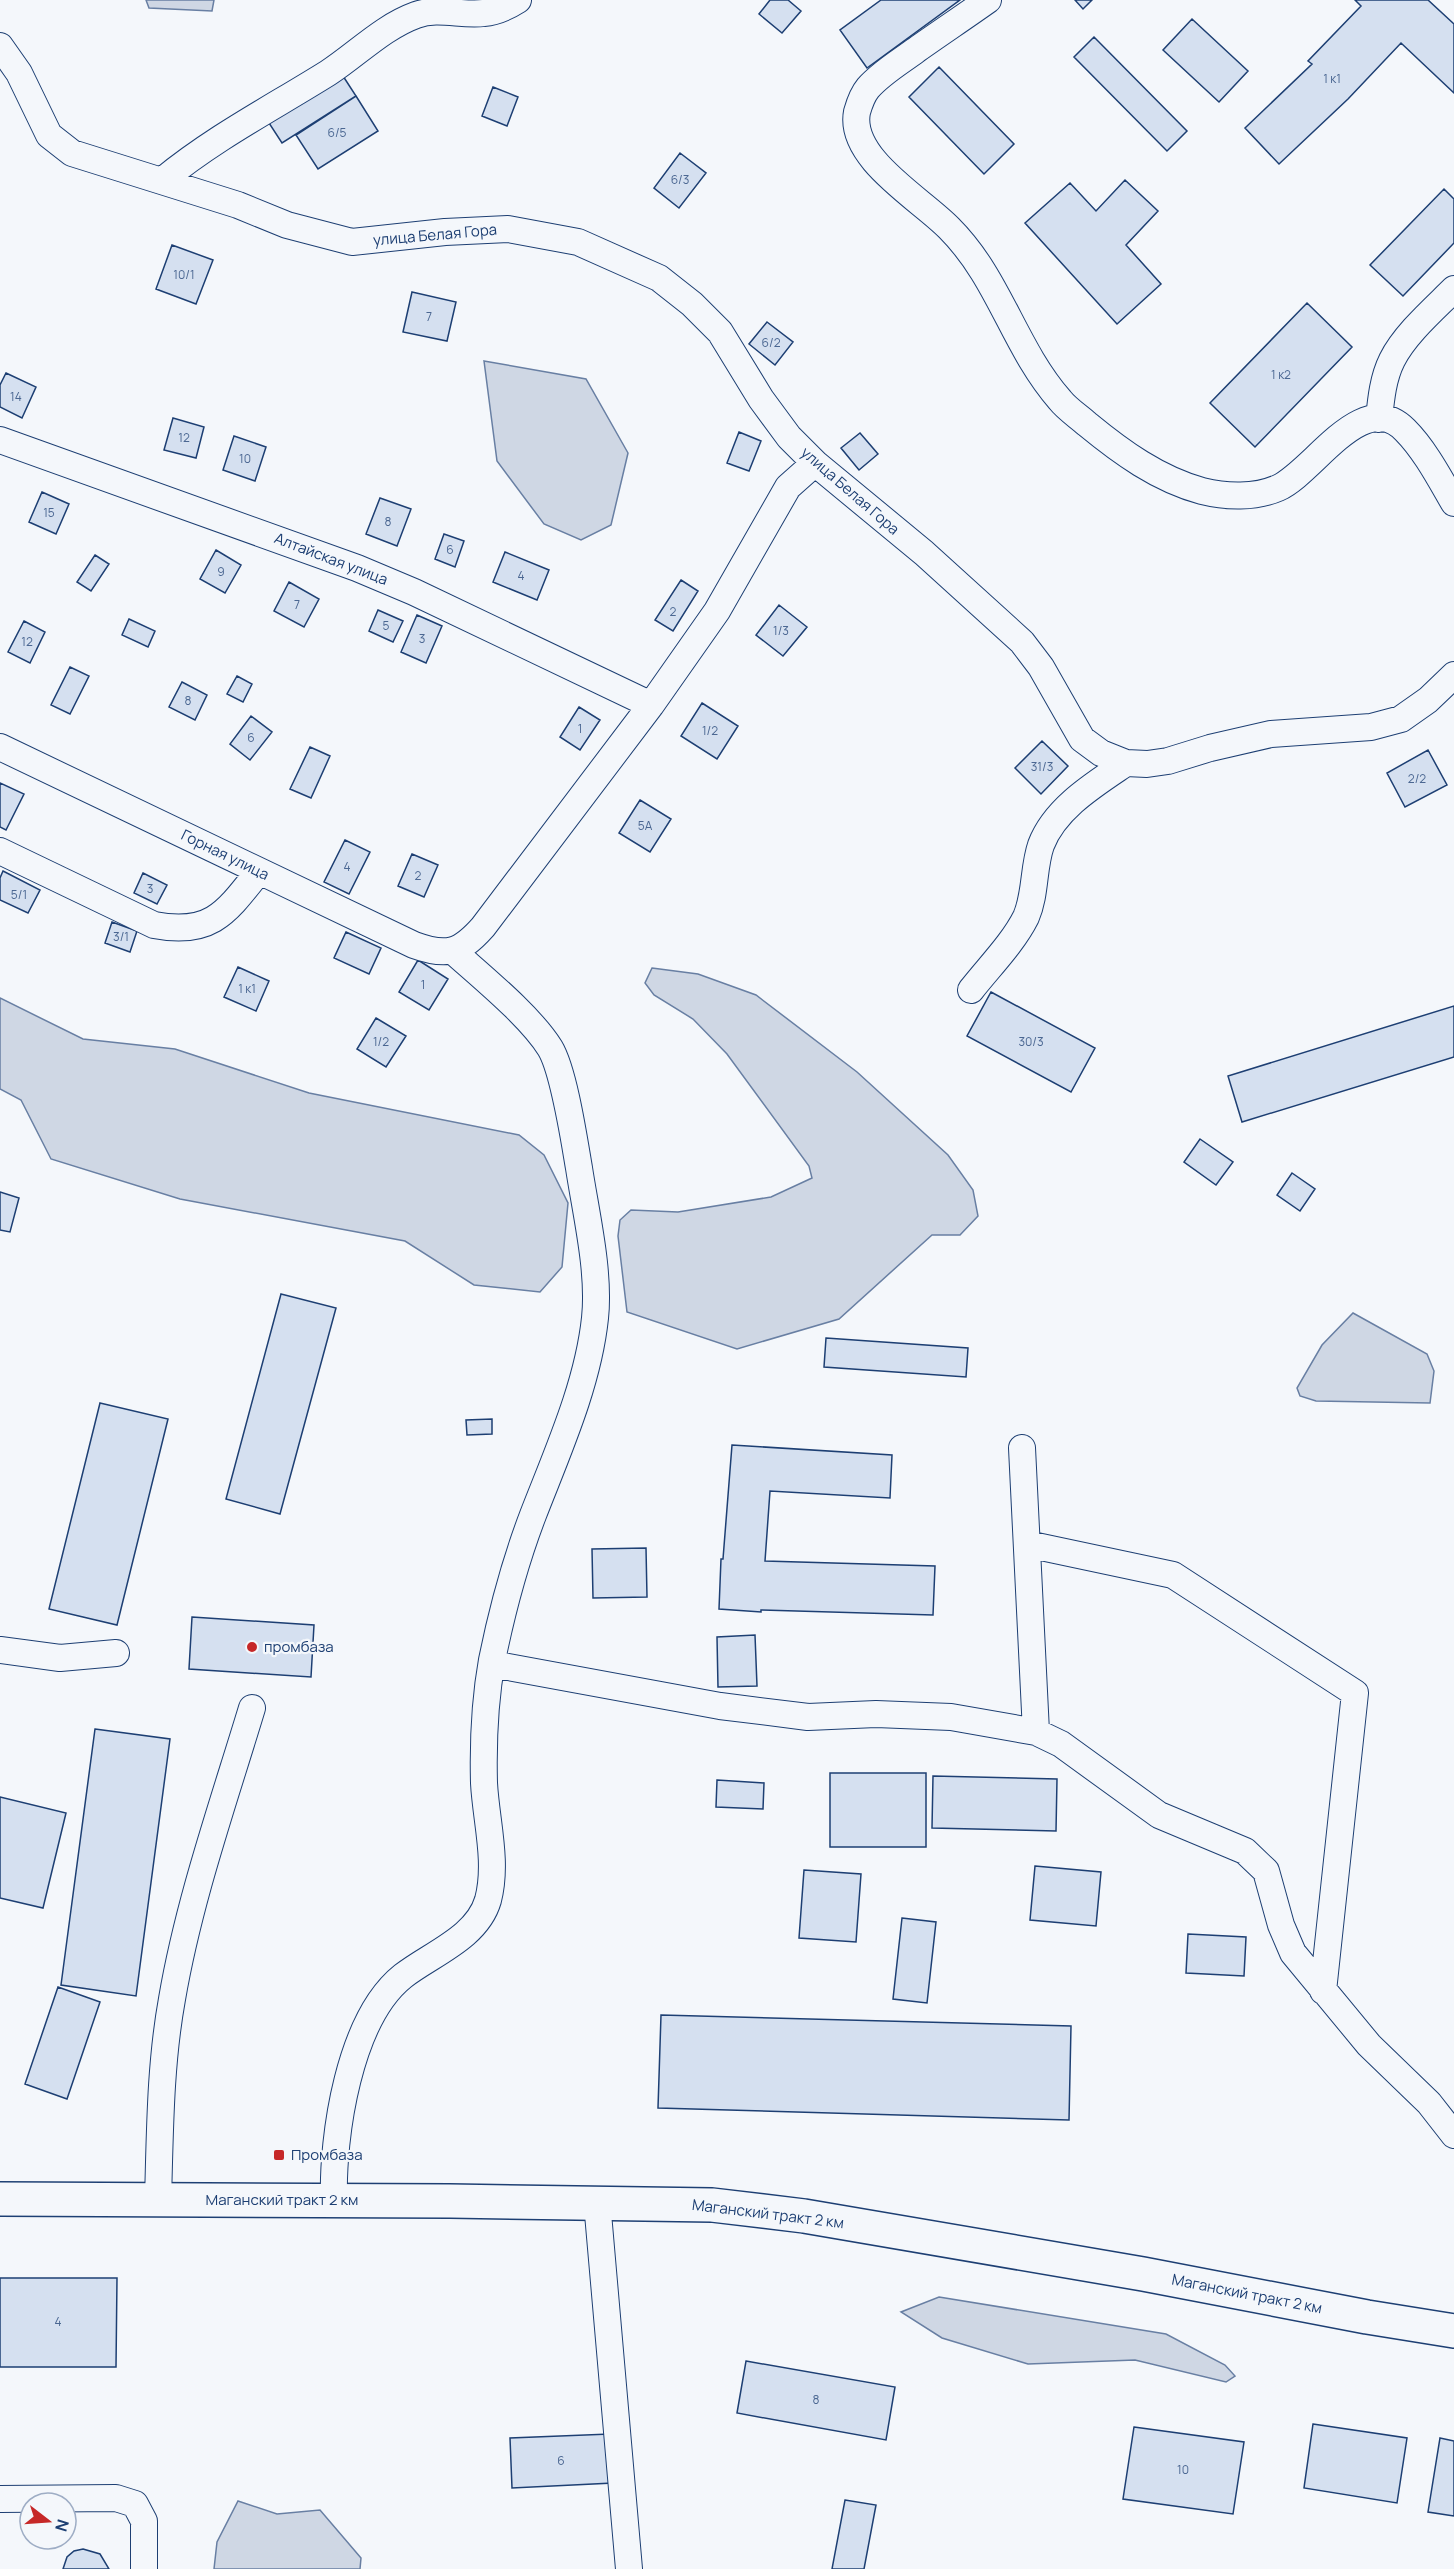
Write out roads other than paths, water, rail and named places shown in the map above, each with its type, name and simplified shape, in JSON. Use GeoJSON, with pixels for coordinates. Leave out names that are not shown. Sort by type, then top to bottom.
{"type":"FeatureCollection","features":[{"type":"Feature","properties":{"kind":"main road","name":"Маганский тракт 2 км"},"geometry":{"type":"LineString","coordinates":[[0,2199],[597,2202],[712,2205],[804,2216],[1131,2272],[1367,2317],[1454,2331]]}},
{"type":"Feature","properties":{"kind":"street"},"geometry":{"type":"LineString","coordinates":[[163,180],[195,153],[330,71],[397,23],[418,14],[491,12],[501,10],[518,0]]}},
{"type":"Feature","properties":{"kind":"street"},"geometry":{"type":"LineString","coordinates":[[988,0],[891,67],[866,90],[857,110],[856,129],[864,147],[888,175],[948,226],[971,251],[996,290],[1024,352],[1061,402],[1120,451],[1170,480],[1202,491],[1227,496],[1253,494],[1278,488],[1304,470],[1348,428],[1365,421],[1379,419],[1392,421],[1405,430],[1454,503]]}},
{"type":"Feature","properties":{"kind":"street","name":"улица Белая Гора"},"geometry":{"type":"LineString","coordinates":[[0,46],[19,73],[49,135],[72,153],[238,205],[287,225],[352,242],[445,232],[508,229],[578,242],[659,278],[692,304],[720,332],[761,399],[789,437],[815,463],[1004,623],[1022,642],[1041,667],[1082,740],[1101,753],[1126,763],[1147,764],[1168,761],[1210,748],[1271,734],[1371,727],[1401,718],[1428,700],[1454,675]]}},
{"type":"Feature","properties":{"kind":"street"},"geometry":{"type":"LineString","coordinates":[[1379,419],[1382,390],[1392,359],[1416,329],[1454,289]]}},
{"type":"Feature","properties":{"kind":"street","name":"Алтайская улица"},"geometry":{"type":"LineString","coordinates":[[0,440],[366,572],[414,592],[651,705]]}},
{"type":"Feature","properties":{"kind":"street"},"geometry":{"type":"LineString","coordinates":[[333,2200],[333,2168],[342,2102],[357,2047],[379,2004],[400,1978],[452,1944],[474,1925],[488,1902],[492,1871],[484,1782],[492,1664],[508,1589],[532,1517],[562,1443],[586,1364],[596,1317],[593,1259],[576,1153],[560,1077],[552,1051],[538,1032],[453,951],[467,945],[483,927],[651,705],[717,611],[788,488],[815,463]]}},
{"type":"Feature","properties":{"kind":"street","name":"Горная улица"},"geometry":{"type":"LineString","coordinates":[[0,747],[414,945],[434,952],[453,951]]}},
{"type":"Feature","properties":{"kind":"street"},"geometry":{"type":"LineString","coordinates":[[971,990],[1019,929],[1027,915],[1041,845],[1057,817],[1095,784],[1126,763]]}},
{"type":"Feature","properties":{"kind":"street"},"geometry":{"type":"LineString","coordinates":[[0,851],[154,925],[171,928],[201,926],[215,920],[229,910],[259,872]]}},
{"type":"Feature","properties":{"kind":"street"},"geometry":{"type":"LineString","coordinates":[[1022,1448],[1036,1732]]}},
{"type":"Feature","properties":{"kind":"street"},"geometry":{"type":"LineString","coordinates":[[1027,1544],[1173,1575],[1355,1693],[1323,1991]]}},
{"type":"Feature","properties":{"kind":"street"},"geometry":{"type":"LineString","coordinates":[[0,1650],[60,1658],[116,1653]]}},
{"type":"Feature","properties":{"kind":"street"},"geometry":{"type":"LineString","coordinates":[[492,1664],[720,1706],[808,1717],[876,1714],[951,1716],[1036,1732],[1060,1744],[1159,1815],[1245,1851],[1266,1871],[1281,1925],[1293,1953],[1369,2045],[1429,2103],[1454,2135]]}},
{"type":"Feature","properties":{"kind":"street"},"geometry":{"type":"LineString","coordinates":[[158,2200],[162,2067],[172,1999],[187,1927],[252,1708]]}},
{"type":"Feature","properties":{"kind":"street"},"geometry":{"type":"LineString","coordinates":[[597,2202],[629,2569]]}},
{"type":"Feature","properties":{"kind":"street"},"geometry":{"type":"LineString","coordinates":[[0,2499],[117,2498],[135,2504],[144,2521],[144,2569]]}},
{"type":"Feature","properties":{"kind":"place","name":"промбаза"},"geometry":{"type":"Point","coordinates":[252,1647]}},
{"type":"Feature","properties":{"kind":"place","name":"Промбаза"},"geometry":{"type":"Point","coordinates":[279,2155]}}]}
